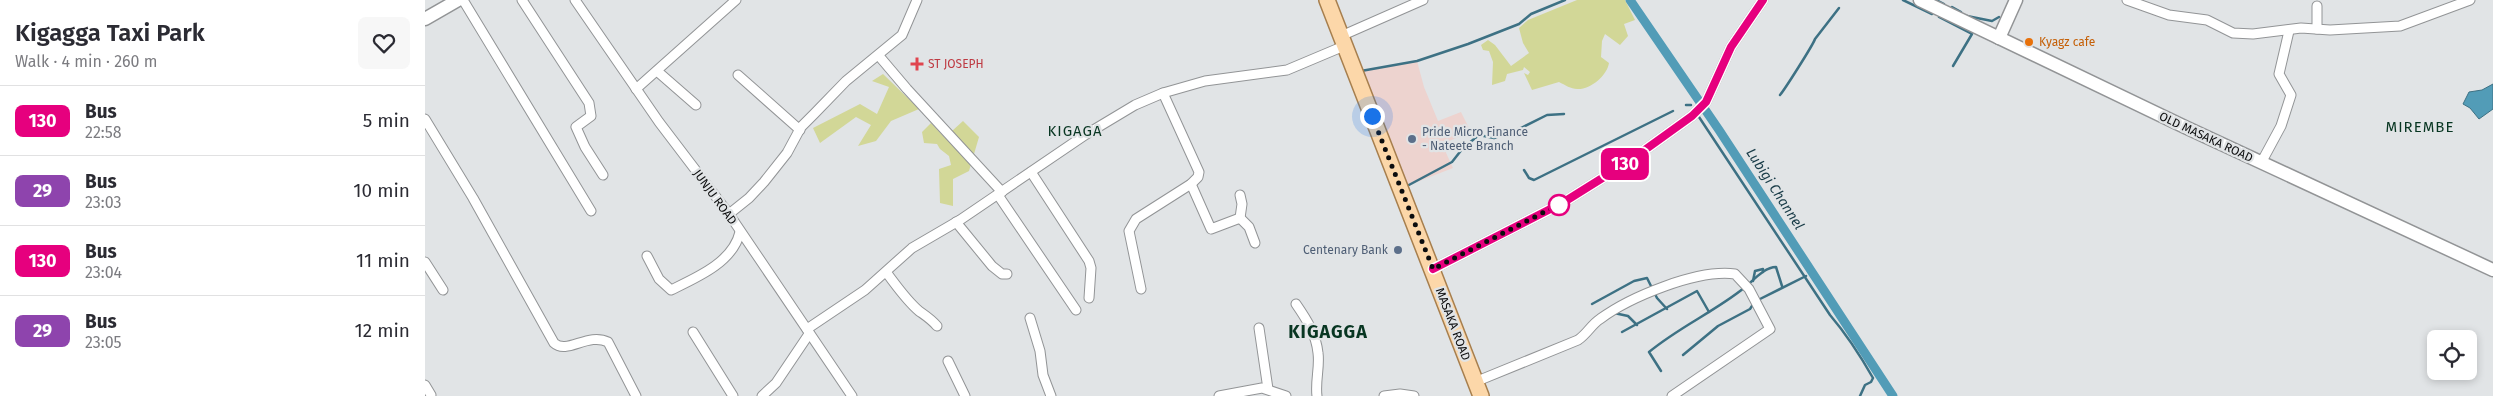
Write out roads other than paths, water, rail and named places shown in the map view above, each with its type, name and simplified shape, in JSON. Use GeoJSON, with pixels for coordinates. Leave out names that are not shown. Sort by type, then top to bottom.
{"type":"FeatureCollection","features":[{"type":"Feature","properties":{"kind":"main road"},"geometry":{"type":"LineString","coordinates":[[425,20],[458,0]]}},
{"type":"Feature","properties":{"kind":"main road","name":"MASAKA ROAD"},"geometry":{"type":"LineString","coordinates":[[1327,0],[1478,389]]}},
{"type":"Feature","properties":{"kind":"main road","name":"OLD MASAKA ROAD"},"geometry":{"type":"LineString","coordinates":[[1920,0],[2261,163],[2493,270]]}},
{"type":"Feature","properties":{"kind":"main road"},"geometry":{"type":"LineString","coordinates":[[1999,38],[2016,0]]}},
{"type":"Feature","properties":{"kind":"street"},"geometry":{"type":"LineString","coordinates":[[463,0],[591,211]]}},
{"type":"Feature","properties":{"kind":"street"},"geometry":{"type":"LineString","coordinates":[[522,0],[589,103],[591,116],[576,128],[585,147],[603,175]]}},
{"type":"Feature","properties":{"kind":"street","name":"JUNJU ROAD"},"geometry":{"type":"LineString","coordinates":[[575,0],[636,89],[729,214],[852,396]]}},
{"type":"Feature","properties":{"kind":"street"},"geometry":{"type":"LineString","coordinates":[[636,89],[736,0]]}},
{"type":"Feature","properties":{"kind":"street"},"geometry":{"type":"LineString","coordinates":[[729,214],[746,201],[764,182],[787,152],[800,130],[846,81],[879,56],[901,35],[917,0]]}},
{"type":"Feature","properties":{"kind":"street"},"geometry":{"type":"LineString","coordinates":[[768,394],[808,332],[865,290],[912,248],[956,222],[1113,117],[1163,93],[1205,81],[1287,70],[1423,0]]}},
{"type":"Feature","properties":{"kind":"street"},"geometry":{"type":"LineString","coordinates":[[1433,269],[1564,202],[1673,131],[1703,105],[1731,47],[1763,0]]}},
{"type":"Feature","properties":{"kind":"street"},"geometry":{"type":"LineString","coordinates":[[2132,1],[2179,18],[2212,21],[2237,34],[2289,31],[2301,28],[2400,26],[2470,0]]}},
{"type":"Feature","properties":{"kind":"street"},"geometry":{"type":"LineString","coordinates":[[2317,6],[2317,29]]}},
{"type":"Feature","properties":{"kind":"street"},"geometry":{"type":"LineString","coordinates":[[2261,163],[2281,126],[2291,95],[2279,74],[2289,31]]}},
{"type":"Feature","properties":{"kind":"street"},"geometry":{"type":"LineString","coordinates":[[879,56],[907,90],[1000,193],[1076,310]]}},
{"type":"Feature","properties":{"kind":"street"},"geometry":{"type":"LineString","coordinates":[[657,71],[696,106]]}},
{"type":"Feature","properties":{"kind":"street"},"geometry":{"type":"LineString","coordinates":[[738,75],[800,130]]}},
{"type":"Feature","properties":{"kind":"street"},"geometry":{"type":"LineString","coordinates":[[1141,289],[1129,232],[1130,226],[1136,219],[1191,184],[1198,177],[1198,167],[1163,93]]}},
{"type":"Feature","properties":{"kind":"street"},"geometry":{"type":"LineString","coordinates":[[425,119],[473,198],[553,343],[558,347],[564,347],[585,340],[600,338],[608,342],[637,396]]}},
{"type":"Feature","properties":{"kind":"street"},"geometry":{"type":"LineString","coordinates":[[1031,172],[1089,261],[1091,268],[1089,298]]}},
{"type":"Feature","properties":{"kind":"street"},"geometry":{"type":"LineString","coordinates":[[1191,184],[1211,229],[1240,218]]}},
{"type":"Feature","properties":{"kind":"street"},"geometry":{"type":"LineString","coordinates":[[1240,195],[1242,204],[1240,218]]}},
{"type":"Feature","properties":{"kind":"street"},"geometry":{"type":"LineString","coordinates":[[1240,218],[1249,227],[1255,243]]}},
{"type":"Feature","properties":{"kind":"street"},"geometry":{"type":"LineString","coordinates":[[956,222],[991,266],[1002,274],[1007,274]]}},
{"type":"Feature","properties":{"kind":"street"},"geometry":{"type":"LineString","coordinates":[[647,256],[659,279],[671,290],[725,259],[737,244],[740,232]]}},
{"type":"Feature","properties":{"kind":"street"},"geometry":{"type":"LineString","coordinates":[[425,262],[443,290]]}},
{"type":"Feature","properties":{"kind":"street"},"geometry":{"type":"LineString","coordinates":[[886,272],[907,299],[921,312],[928,315],[937,326]]}},
{"type":"Feature","properties":{"kind":"street"},"geometry":{"type":"LineString","coordinates":[[1478,389],[1578,340],[1587,334],[1599,320],[1644,293],[1693,279],[1735,274],[1749,289],[1770,329],[1672,396]]}},
{"type":"Feature","properties":{"kind":"street"},"geometry":{"type":"LineString","coordinates":[[1296,304],[1312,327],[1319,355],[1316,374],[1317,396]]}},
{"type":"Feature","properties":{"kind":"street"},"geometry":{"type":"LineString","coordinates":[[1030,318],[1040,351],[1041,370],[1051,396]]}},
{"type":"Feature","properties":{"kind":"street"},"geometry":{"type":"LineString","coordinates":[[1259,328],[1268,389]]}},
{"type":"Feature","properties":{"kind":"street"},"geometry":{"type":"LineString","coordinates":[[693,332],[733,396]]}},
{"type":"Feature","properties":{"kind":"street"},"geometry":{"type":"LineString","coordinates":[[948,361],[965,396]]}},
{"type":"Feature","properties":{"kind":"street"},"geometry":{"type":"LineString","coordinates":[[425,385],[431,395]]}},
{"type":"Feature","properties":{"kind":"street"},"geometry":{"type":"LineString","coordinates":[[1219,396],[1257,388],[1268,389],[1286,396]]}},
{"type":"Feature","properties":{"kind":"street"},"geometry":{"type":"LineString","coordinates":[[1384,396],[1400,394],[1414,396]]}},
{"type":"Feature","properties":{"kind":"water"},"geometry":{"type":"Polygon","coordinates":[[[2493,84],[2493,109],[2479,119],[2470,108],[2463,104],[2469,92],[2482,90],[2493,84]]]}},
{"type":"Feature","properties":{"kind":"waterway"},"geometry":{"type":"LineString","coordinates":[[1361,71],[1417,61],[1468,44],[1519,24],[1531,14],[1565,0]]}},
{"type":"Feature","properties":{"kind":"waterway","name":"Lubigi Channel"},"geometry":{"type":"LineString","coordinates":[[1630,0],[1719,130],[1893,396]]}},
{"type":"Feature","properties":{"kind":"waterway"},"geometry":{"type":"LineString","coordinates":[[1903,0],[1932,14]]}},
{"type":"Feature","properties":{"kind":"waterway"},"geometry":{"type":"LineString","coordinates":[[1936,0],[1944,4]]}},
{"type":"Feature","properties":{"kind":"waterway"},"geometry":{"type":"LineString","coordinates":[[1952,7],[1961,12]]}},
{"type":"Feature","properties":{"kind":"waterway"},"geometry":{"type":"LineString","coordinates":[[1780,95],[1815,39],[1839,8]]}},
{"type":"Feature","properties":{"kind":"waterway"},"geometry":{"type":"LineString","coordinates":[[1967,16],[1992,21],[1999,17]]}},
{"type":"Feature","properties":{"kind":"waterway"},"geometry":{"type":"LineString","coordinates":[[1939,17],[1972,34],[1953,66]]}},
{"type":"Feature","properties":{"kind":"waterway"},"geometry":{"type":"LineString","coordinates":[[1686,105],[1691,105]]}},
{"type":"Feature","properties":{"kind":"waterway"},"geometry":{"type":"LineString","coordinates":[[1524,170],[1529,178],[1534,180],[1673,111]]}},
{"type":"Feature","properties":{"kind":"waterway"},"geometry":{"type":"LineString","coordinates":[[1407,186],[1452,162],[1463,148],[1479,135],[1494,138],[1521,128],[1547,115],[1564,114]]}},
{"type":"Feature","properties":{"kind":"waterway"},"geometry":{"type":"LineString","coordinates":[[1699,117],[1873,378],[1871,382],[1865,385],[1860,396]]}},
{"type":"Feature","properties":{"kind":"waterway"},"geometry":{"type":"LineString","coordinates":[[1661,371],[1649,352],[1660,343],[1733,297],[1767,269],[1776,267],[1782,286]]}},
{"type":"Feature","properties":{"kind":"waterway"},"geometry":{"type":"LineString","coordinates":[[1753,281],[1755,271],[1763,269],[1763,272]]}},
{"type":"Feature","properties":{"kind":"waterway"},"geometry":{"type":"LineString","coordinates":[[1758,300],[1806,276]]}},
{"type":"Feature","properties":{"kind":"waterway"},"geometry":{"type":"LineString","coordinates":[[1592,304],[1634,281],[1647,278],[1657,298],[1667,309]]}},
{"type":"Feature","properties":{"kind":"waterway"},"geometry":{"type":"LineString","coordinates":[[1622,332],[1697,291],[1709,312]]}},
{"type":"Feature","properties":{"kind":"waterway"},"geometry":{"type":"LineString","coordinates":[[1683,355],[1718,326],[1750,309],[1754,303]]}},
{"type":"Feature","properties":{"kind":"waterway"},"geometry":{"type":"LineString","coordinates":[[1614,313],[1628,316],[1637,325]]}},
{"type":"Feature","properties":{"kind":"place","name":"Kyagz cafe"},"geometry":{"type":"Point","coordinates":[2029,42]}},
{"type":"Feature","properties":{"kind":"place","name":"ST JOSEPH"},"geometry":{"type":"Point","coordinates":[917,64]}},
{"type":"Feature","properties":{"kind":"place","name":"Pride Micro Finance - Nateete Branch"},"geometry":{"type":"Point","coordinates":[1412,139]}},
{"type":"Feature","properties":{"kind":"place","name":"Centenary Bank"},"geometry":{"type":"Point","coordinates":[1398,250]}},
{"type":"Feature","properties":{"kind":"district","name":"MIREMBE"},"geometry":{"type":"Point","coordinates":[2420,127]}},
{"type":"Feature","properties":{"kind":"district","name":"KIGAGA"},"geometry":{"type":"Point","coordinates":[1075,131]}},
{"type":"Feature","properties":{"kind":"district","name":"KIGAGGA"},"geometry":{"type":"Point","coordinates":[1328,332]}}]}
